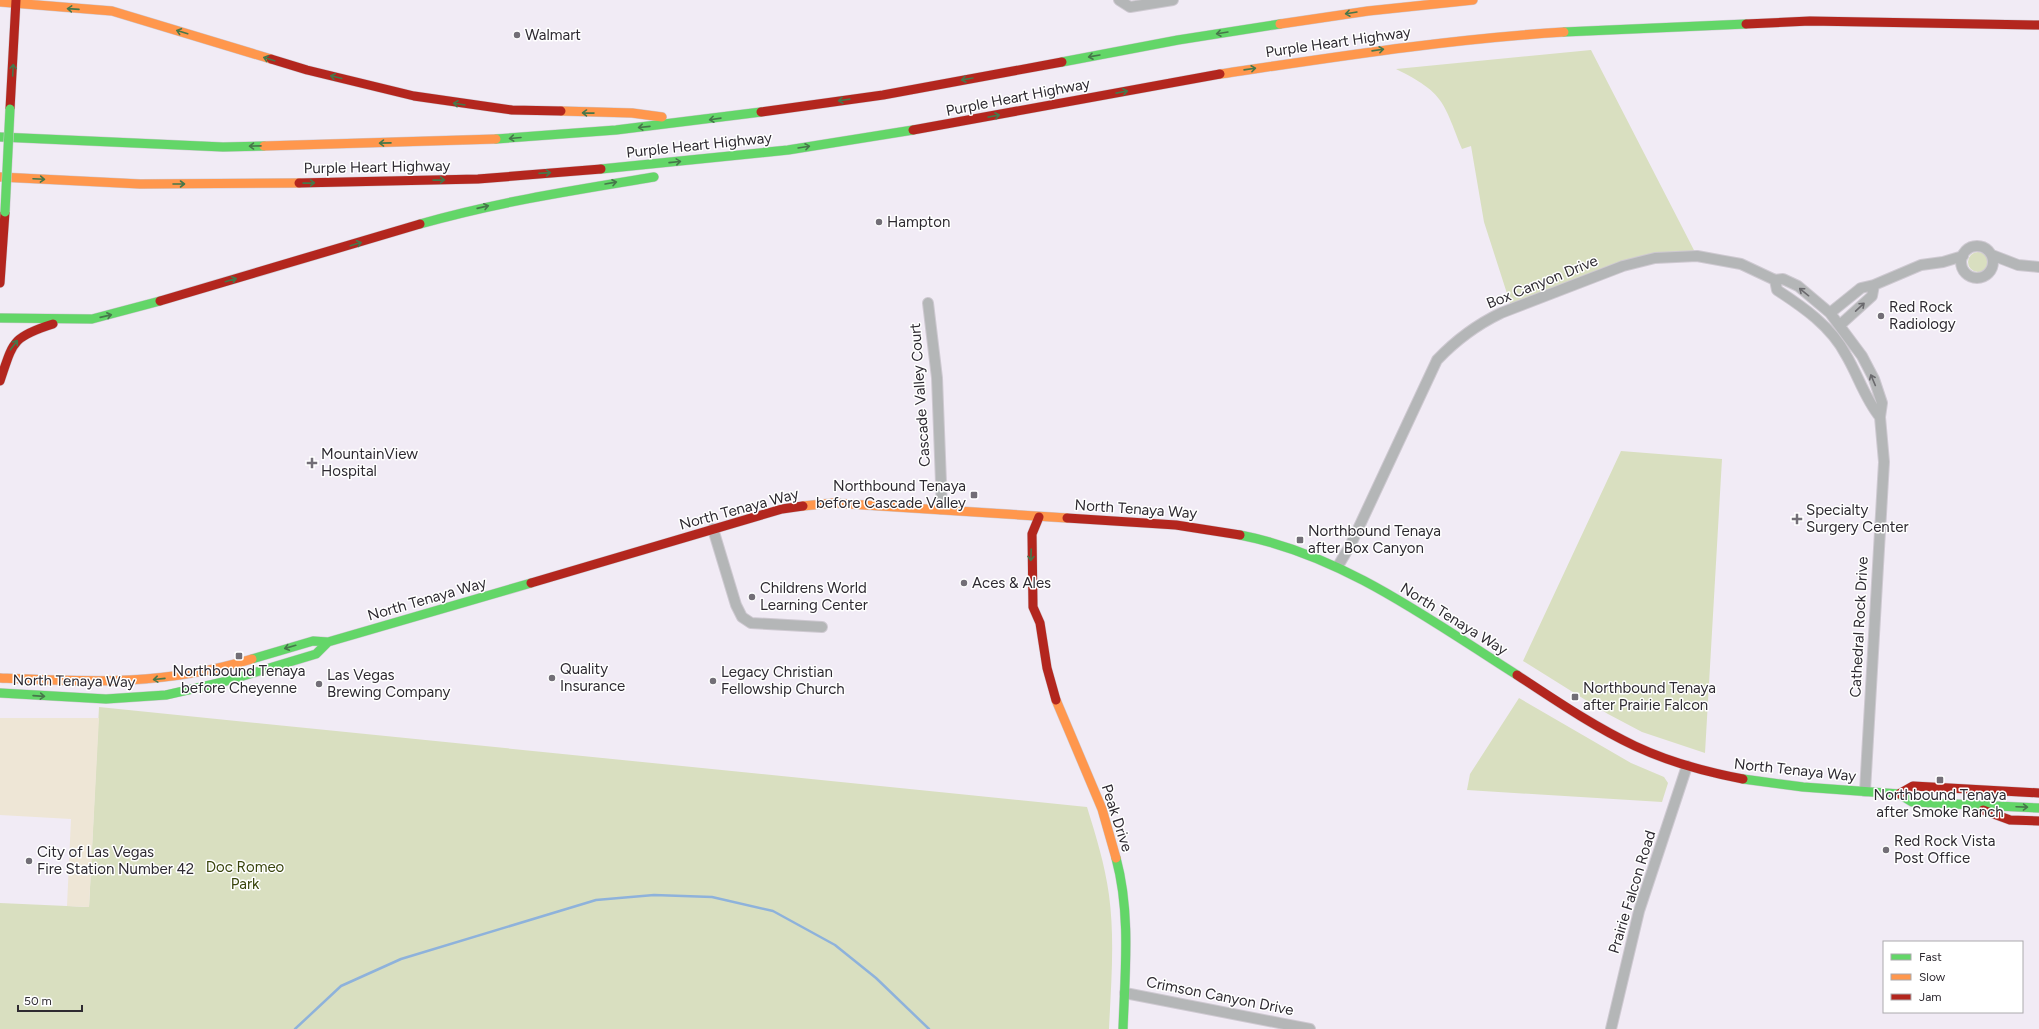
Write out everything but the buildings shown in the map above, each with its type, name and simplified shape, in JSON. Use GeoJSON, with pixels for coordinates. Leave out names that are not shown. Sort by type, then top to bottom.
{"type":"FeatureCollection","features":[{"type":"Feature","properties":{"kind":"main road"},"geometry":{"type":"LineString","coordinates":[[93,0],[112,11]]}},
{"type":"Feature","properties":{"kind":"main road","name":"Purple Heart Highway"},"geometry":{"type":"LineString","coordinates":[[0,138],[223,147],[473,141],[697,121],[883,95],[1178,40],[1368,11],[1473,0]]}},
{"type":"Feature","properties":{"kind":"main road"},"geometry":{"type":"LineString","coordinates":[[0,2],[15,2],[112,11],[306,70],[414,96],[512,110],[632,113],[697,121]]}},
{"type":"Feature","properties":{"kind":"main road"},"geometry":{"type":"LineString","coordinates":[[0,283],[5,212],[15,2]]}},
{"type":"Feature","properties":{"kind":"main road","name":"Purple Heart Highway"},"geometry":{"type":"LineString","coordinates":[[0,177],[140,184],[250,184],[478,179],[630,167],[788,150],[956,123],[1190,78],[1406,46],[1499,36],[1590,30],[1810,21],[2039,25]]}},
{"type":"Feature","properties":{"kind":"main road"},"geometry":{"type":"LineString","coordinates":[[901,142],[956,123]]}},
{"type":"Feature","properties":{"kind":"main road"},"geometry":{"type":"LineString","coordinates":[[777,161],[807,157]]}},
{"type":"Feature","properties":{"kind":"main road"},"geometry":{"type":"LineString","coordinates":[[0,318],[68,320],[92,319],[125,312],[468,211],[535,196],[664,176]]}},
{"type":"Feature","properties":{"kind":"main road"},"geometry":{"type":"LineString","coordinates":[[67,190],[140,184]]}},
{"type":"Feature","properties":{"kind":"main road"},"geometry":{"type":"LineString","coordinates":[[0,188],[15,189]]}},
{"type":"Feature","properties":{"kind":"main road"},"geometry":{"type":"LineString","coordinates":[[0,381],[9,351],[20,337],[32,330],[68,320]]}},
{"type":"Feature","properties":{"kind":"main road","name":"North Tenaya Way"},"geometry":{"type":"LineString","coordinates":[[0,678],[107,682],[166,678],[212,670],[313,641],[328,642],[782,509],[806,505],[856,504],[1021,514],[1039,518],[1165,523],[1213,528],[1249,536],[1285,546],[1338,566],[1384,592],[1596,725],[1647,751],[1687,766],[1757,782],[1899,794],[1912,802],[2039,808]]}},
{"type":"Feature","properties":{"kind":"main road","name":"Peak Drive"},"geometry":{"type":"LineString","coordinates":[[1039,518],[1042,539],[1043,606],[1040,623]]}},
{"type":"Feature","properties":{"kind":"main road","name":"Peak Drive"},"geometry":{"type":"LineString","coordinates":[[1039,518],[1032,534],[1032,607],[1040,623],[1047,668],[1057,705],[1095,792],[1116,856],[1125,914],[1125,993],[1122,1029]]}},
{"type":"Feature","properties":{"kind":"main road","name":"North Tenaya Way"},"geometry":{"type":"LineString","coordinates":[[0,693],[106,699],[166,695],[223,682],[316,654],[328,642]]}},
{"type":"Feature","properties":{"kind":"main road","name":"North Tenaya Way"},"geometry":{"type":"LineString","coordinates":[[1899,794],[1913,786],[2039,793]]}},
{"type":"Feature","properties":{"kind":"main road"},"geometry":{"type":"LineString","coordinates":[[1970,805],[2010,820],[2039,821]]}},
{"type":"Feature","properties":{"kind":"street"},"geometry":{"type":"LineString","coordinates":[[1119,0],[1130,7],[1172,0]]}},
{"type":"Feature","properties":{"kind":"street"},"geometry":{"type":"LineString","coordinates":[[1830,313],[1862,288],[1874,285],[1921,265],[1943,262],[1963,256],[1974,247],[1984,248],[1992,255],[2018,265]]}},
{"type":"Feature","properties":{"kind":"street"},"geometry":{"type":"LineString","coordinates":[[1963,256],[1962,267],[1968,276],[1973,278],[1984,277],[1991,270],[1993,266],[1992,255]]}},
{"type":"Feature","properties":{"kind":"street","name":"Box Canyon Drive"},"geometry":{"type":"LineString","coordinates":[[1338,566],[1351,544],[1437,360],[1453,343],[1481,323],[1501,313],[1623,266],[1655,258],[1696,256],[1741,264],[1775,280],[1783,279],[1798,286],[1830,313]]}},
{"type":"Feature","properties":{"kind":"street"},"geometry":{"type":"LineString","coordinates":[[1943,262],[1962,267]]}},
{"type":"Feature","properties":{"kind":"street"},"geometry":{"type":"LineString","coordinates":[[1991,270],[2000,267],[2018,265],[2039,267]]}},
{"type":"Feature","properties":{"kind":"street"},"geometry":{"type":"LineString","coordinates":[[1775,280],[1777,290],[1806,309],[1821,323],[1845,352],[1861,382],[1871,407],[1880,417]]}},
{"type":"Feature","properties":{"kind":"street"},"geometry":{"type":"LineString","coordinates":[[1840,325],[1872,296],[1874,285]]}},
{"type":"Feature","properties":{"kind":"street","name":"Cascade Valley Court"},"geometry":{"type":"LineString","coordinates":[[928,303],[939,408],[940,490],[942,509]]}},
{"type":"Feature","properties":{"kind":"street","name":"Cathedral Rock Drive"},"geometry":{"type":"LineString","coordinates":[[1830,313],[1862,356],[1874,379],[1882,403],[1880,417],[1884,462],[1865,792]]}},
{"type":"Feature","properties":{"kind":"street"},"geometry":{"type":"LineString","coordinates":[[713,529],[736,605],[742,617],[751,623],[822,627]]}},
{"type":"Feature","properties":{"kind":"street","name":"Prairie Falcon Road"},"geometry":{"type":"LineString","coordinates":[[1611,1029],[1639,911],[1687,766]]}},
{"type":"Feature","properties":{"kind":"street","name":"Crimson Canyon Drive"},"geometry":{"type":"LineString","coordinates":[[1125,993],[1310,1029]]}},
{"type":"Feature","properties":{"kind":"green space"},"geometry":{"type":"Polygon","coordinates":[[[1591,50],[1697,256],[1655,258],[1512,309],[1484,222],[1471,146],[1462,149],[1445,109],[1433,92],[1412,77],[1396,69],[1591,50]]]}},
{"type":"Feature","properties":{"kind":"green space"},"geometry":{"type":"Polygon","coordinates":[[[1974,252],[1982,252],[1988,258],[1988,266],[1982,272],[1974,272],[1968,266],[1968,258],[1974,252]]]}},
{"type":"Feature","properties":{"kind":"green space"},"geometry":{"type":"Polygon","coordinates":[[[1621,451],[1722,459],[1705,753],[1642,732],[1608,714],[1523,661],[1621,451]]]}},
{"type":"Feature","properties":{"kind":"green space"},"geometry":{"type":"Polygon","coordinates":[[[1519,698],[1631,763],[1664,777],[1668,783],[1662,802],[1467,790],[1470,774],[1519,698]]]}},
{"type":"Feature","properties":{"kind":"green space","name":"Doc Romeo Park"},"geometry":{"type":"Polygon","coordinates":[[[99,707],[1087,807],[1103,862],[1111,912],[1112,962],[1109,1029],[0,1029],[0,903],[89,907],[99,707]]]}},
{"type":"Feature","properties":{"kind":"sand"},"geometry":{"type":"Polygon","coordinates":[[[0,718],[99,718],[89,907],[67,906],[71,819],[0,815],[0,718]]]}},
{"type":"Feature","properties":{"kind":"waterway"},"geometry":{"type":"LineString","coordinates":[[295,1029],[341,986],[401,959],[596,900],[654,895],[712,897],[773,911],[835,945],[876,978],[929,1029]]}},
{"type":"Feature","properties":{"kind":"traffic: fast"},"geometry":{"type":"LineString","coordinates":[[1062,62],[1178,40],[1280,24]]}},
{"type":"Feature","properties":{"kind":"traffic: fast"},"geometry":{"type":"LineString","coordinates":[[1564,32],[1746,24]]}},
{"type":"Feature","properties":{"kind":"traffic: fast"},"geometry":{"type":"LineString","coordinates":[[5,212],[10,109]]}},
{"type":"Feature","properties":{"kind":"traffic: fast"},"geometry":{"type":"LineString","coordinates":[[496,139],[616,130],[761,112]]}},
{"type":"Feature","properties":{"kind":"traffic: fast"},"geometry":{"type":"LineString","coordinates":[[601,169],[788,150],[913,130]]}},
{"type":"Feature","properties":{"kind":"traffic: fast"},"geometry":{"type":"LineString","coordinates":[[0,137],[223,147],[264,146]]}},
{"type":"Feature","properties":{"kind":"traffic: fast"},"geometry":{"type":"LineString","coordinates":[[420,224],[507,203],[654,177]]}},
{"type":"Feature","properties":{"kind":"traffic: fast"},"geometry":{"type":"LineString","coordinates":[[0,318],[92,319],[160,301]]}},
{"type":"Feature","properties":{"kind":"traffic: fast"},"geometry":{"type":"LineString","coordinates":[[1240,535],[1278,545],[1314,558],[1350,574],[1418,612],[1517,675]]}},
{"type":"Feature","properties":{"kind":"traffic: fast"},"geometry":{"type":"LineString","coordinates":[[252,659],[313,641],[328,642],[531,583]]}},
{"type":"Feature","properties":{"kind":"traffic: fast"},"geometry":{"type":"LineString","coordinates":[[0,693],[106,699],[166,695],[223,682],[316,654],[328,642]]}},
{"type":"Feature","properties":{"kind":"traffic: fast"},"geometry":{"type":"LineString","coordinates":[[1743,779],[1803,787],[1899,794],[1912,802],[2039,808]]}},
{"type":"Feature","properties":{"kind":"traffic: fast"},"geometry":{"type":"LineString","coordinates":[[1116,858],[1124,900],[1126,943],[1123,1029]]}},
{"type":"Feature","properties":{"kind":"traffic: slow"},"geometry":{"type":"LineString","coordinates":[[1280,24],[1368,11],[1473,0]]}},
{"type":"Feature","properties":{"kind":"traffic: slow"},"geometry":{"type":"LineString","coordinates":[[0,2],[112,11],[271,59]]}},
{"type":"Feature","properties":{"kind":"traffic: slow"},"geometry":{"type":"LineString","coordinates":[[1220,74],[1435,44],[1564,32]]}},
{"type":"Feature","properties":{"kind":"traffic: slow"},"geometry":{"type":"LineString","coordinates":[[561,111],[632,113],[662,117]]}},
{"type":"Feature","properties":{"kind":"traffic: slow"},"geometry":{"type":"LineString","coordinates":[[264,146],[496,139]]}},
{"type":"Feature","properties":{"kind":"traffic: slow"},"geometry":{"type":"LineString","coordinates":[[0,177],[140,184],[299,183]]}},
{"type":"Feature","properties":{"kind":"traffic: slow"},"geometry":{"type":"LineString","coordinates":[[803,506],[833,503],[1067,518]]}},
{"type":"Feature","properties":{"kind":"traffic: slow"},"geometry":{"type":"LineString","coordinates":[[0,678],[65,681],[157,678],[219,668],[252,659]]}},
{"type":"Feature","properties":{"kind":"traffic: slow"},"geometry":{"type":"LineString","coordinates":[[1056,700],[1102,809],[1116,858]]}},
{"type":"Feature","properties":{"kind":"traffic: jam"},"geometry":{"type":"LineString","coordinates":[[10,109],[16,0]]}},
{"type":"Feature","properties":{"kind":"traffic: jam"},"geometry":{"type":"LineString","coordinates":[[1746,24],[1810,21],[2039,25]]}},
{"type":"Feature","properties":{"kind":"traffic: jam"},"geometry":{"type":"LineString","coordinates":[[271,59],[307,70],[414,96],[512,110],[561,111]]}},
{"type":"Feature","properties":{"kind":"traffic: jam"},"geometry":{"type":"LineString","coordinates":[[761,112],[883,95],[1062,62]]}},
{"type":"Feature","properties":{"kind":"traffic: jam"},"geometry":{"type":"LineString","coordinates":[[913,130],[1220,74]]}},
{"type":"Feature","properties":{"kind":"traffic: jam"},"geometry":{"type":"LineString","coordinates":[[299,183],[478,179],[601,169]]}},
{"type":"Feature","properties":{"kind":"traffic: jam"},"geometry":{"type":"LineString","coordinates":[[0,283],[5,212]]}},
{"type":"Feature","properties":{"kind":"traffic: jam"},"geometry":{"type":"LineString","coordinates":[[160,301],[420,224]]}},
{"type":"Feature","properties":{"kind":"traffic: jam"},"geometry":{"type":"LineString","coordinates":[[0,381],[11,350],[16,343],[29,333],[53,324]]}},
{"type":"Feature","properties":{"kind":"traffic: jam"},"geometry":{"type":"LineString","coordinates":[[531,583],[782,509],[803,506]]}},
{"type":"Feature","properties":{"kind":"traffic: jam"},"geometry":{"type":"LineString","coordinates":[[1039,517],[1032,534],[1033,607],[1040,623],[1047,668],[1056,700]]}},
{"type":"Feature","properties":{"kind":"traffic: jam"},"geometry":{"type":"LineString","coordinates":[[1067,518],[1176,525],[1240,535]]}},
{"type":"Feature","properties":{"kind":"traffic: jam"},"geometry":{"type":"LineString","coordinates":[[1517,675],[1589,721],[1635,746],[1688,766],[1743,779]]}},
{"type":"Feature","properties":{"kind":"traffic: jam"},"geometry":{"type":"LineString","coordinates":[[1899,794],[1913,786],[2039,793]]}},
{"type":"Feature","properties":{"kind":"traffic: jam"},"geometry":{"type":"LineString","coordinates":[[1983,810],[2010,820],[2039,821]]}},
{"type":"Feature","properties":{"kind":"place","name":"Walmart"},"geometry":{"type":"Point","coordinates":[517,35]}},
{"type":"Feature","properties":{"kind":"place","name":"Hampton"},"geometry":{"type":"Point","coordinates":[879,222]}},
{"type":"Feature","properties":{"kind":"place","name":"Red Rock Radiology"},"geometry":{"type":"Point","coordinates":[1881,316]}},
{"type":"Feature","properties":{"kind":"place","name":"MountainView Hospital"},"geometry":{"type":"Point","coordinates":[312,463]}},
{"type":"Feature","properties":{"kind":"place","name":"Northbound Tenaya before Cascade Valley"},"geometry":{"type":"Point","coordinates":[974,495]}},
{"type":"Feature","properties":{"kind":"place","name":"Specialty Surgery Center"},"geometry":{"type":"Point","coordinates":[1797,519]}},
{"type":"Feature","properties":{"kind":"place","name":"Northbound Tenaya after Box Canyon"},"geometry":{"type":"Point","coordinates":[1300,540]}},
{"type":"Feature","properties":{"kind":"place","name":"Aces & Ales"},"geometry":{"type":"Point","coordinates":[964,583]}},
{"type":"Feature","properties":{"kind":"place","name":"Childrens World Learning Center"},"geometry":{"type":"Point","coordinates":[752,597]}},
{"type":"Feature","properties":{"kind":"place","name":"Northbound Tenaya before Cheyenne"},"geometry":{"type":"Point","coordinates":[239,656]}},
{"type":"Feature","properties":{"kind":"place","name":"Quality Insurance"},"geometry":{"type":"Point","coordinates":[552,678]}},
{"type":"Feature","properties":{"kind":"place","name":"Legacy Christian Fellowship Church"},"geometry":{"type":"Point","coordinates":[713,681]}},
{"type":"Feature","properties":{"kind":"place","name":"Las Vegas Brewing Company"},"geometry":{"type":"Point","coordinates":[319,684]}},
{"type":"Feature","properties":{"kind":"place","name":"Northbound Tenaya after Prairie Falcon"},"geometry":{"type":"Point","coordinates":[1575,697]}},
{"type":"Feature","properties":{"kind":"place","name":"Northbound Tenaya after Smoke Ranch"},"geometry":{"type":"Point","coordinates":[1940,780]}},
{"type":"Feature","properties":{"kind":"place","name":"Red Rock Vista Post Office"},"geometry":{"type":"Point","coordinates":[1886,850]}},
{"type":"Feature","properties":{"kind":"place","name":"City of Las Vegas Fire Station Number 42"},"geometry":{"type":"Point","coordinates":[29,861]}}]}
